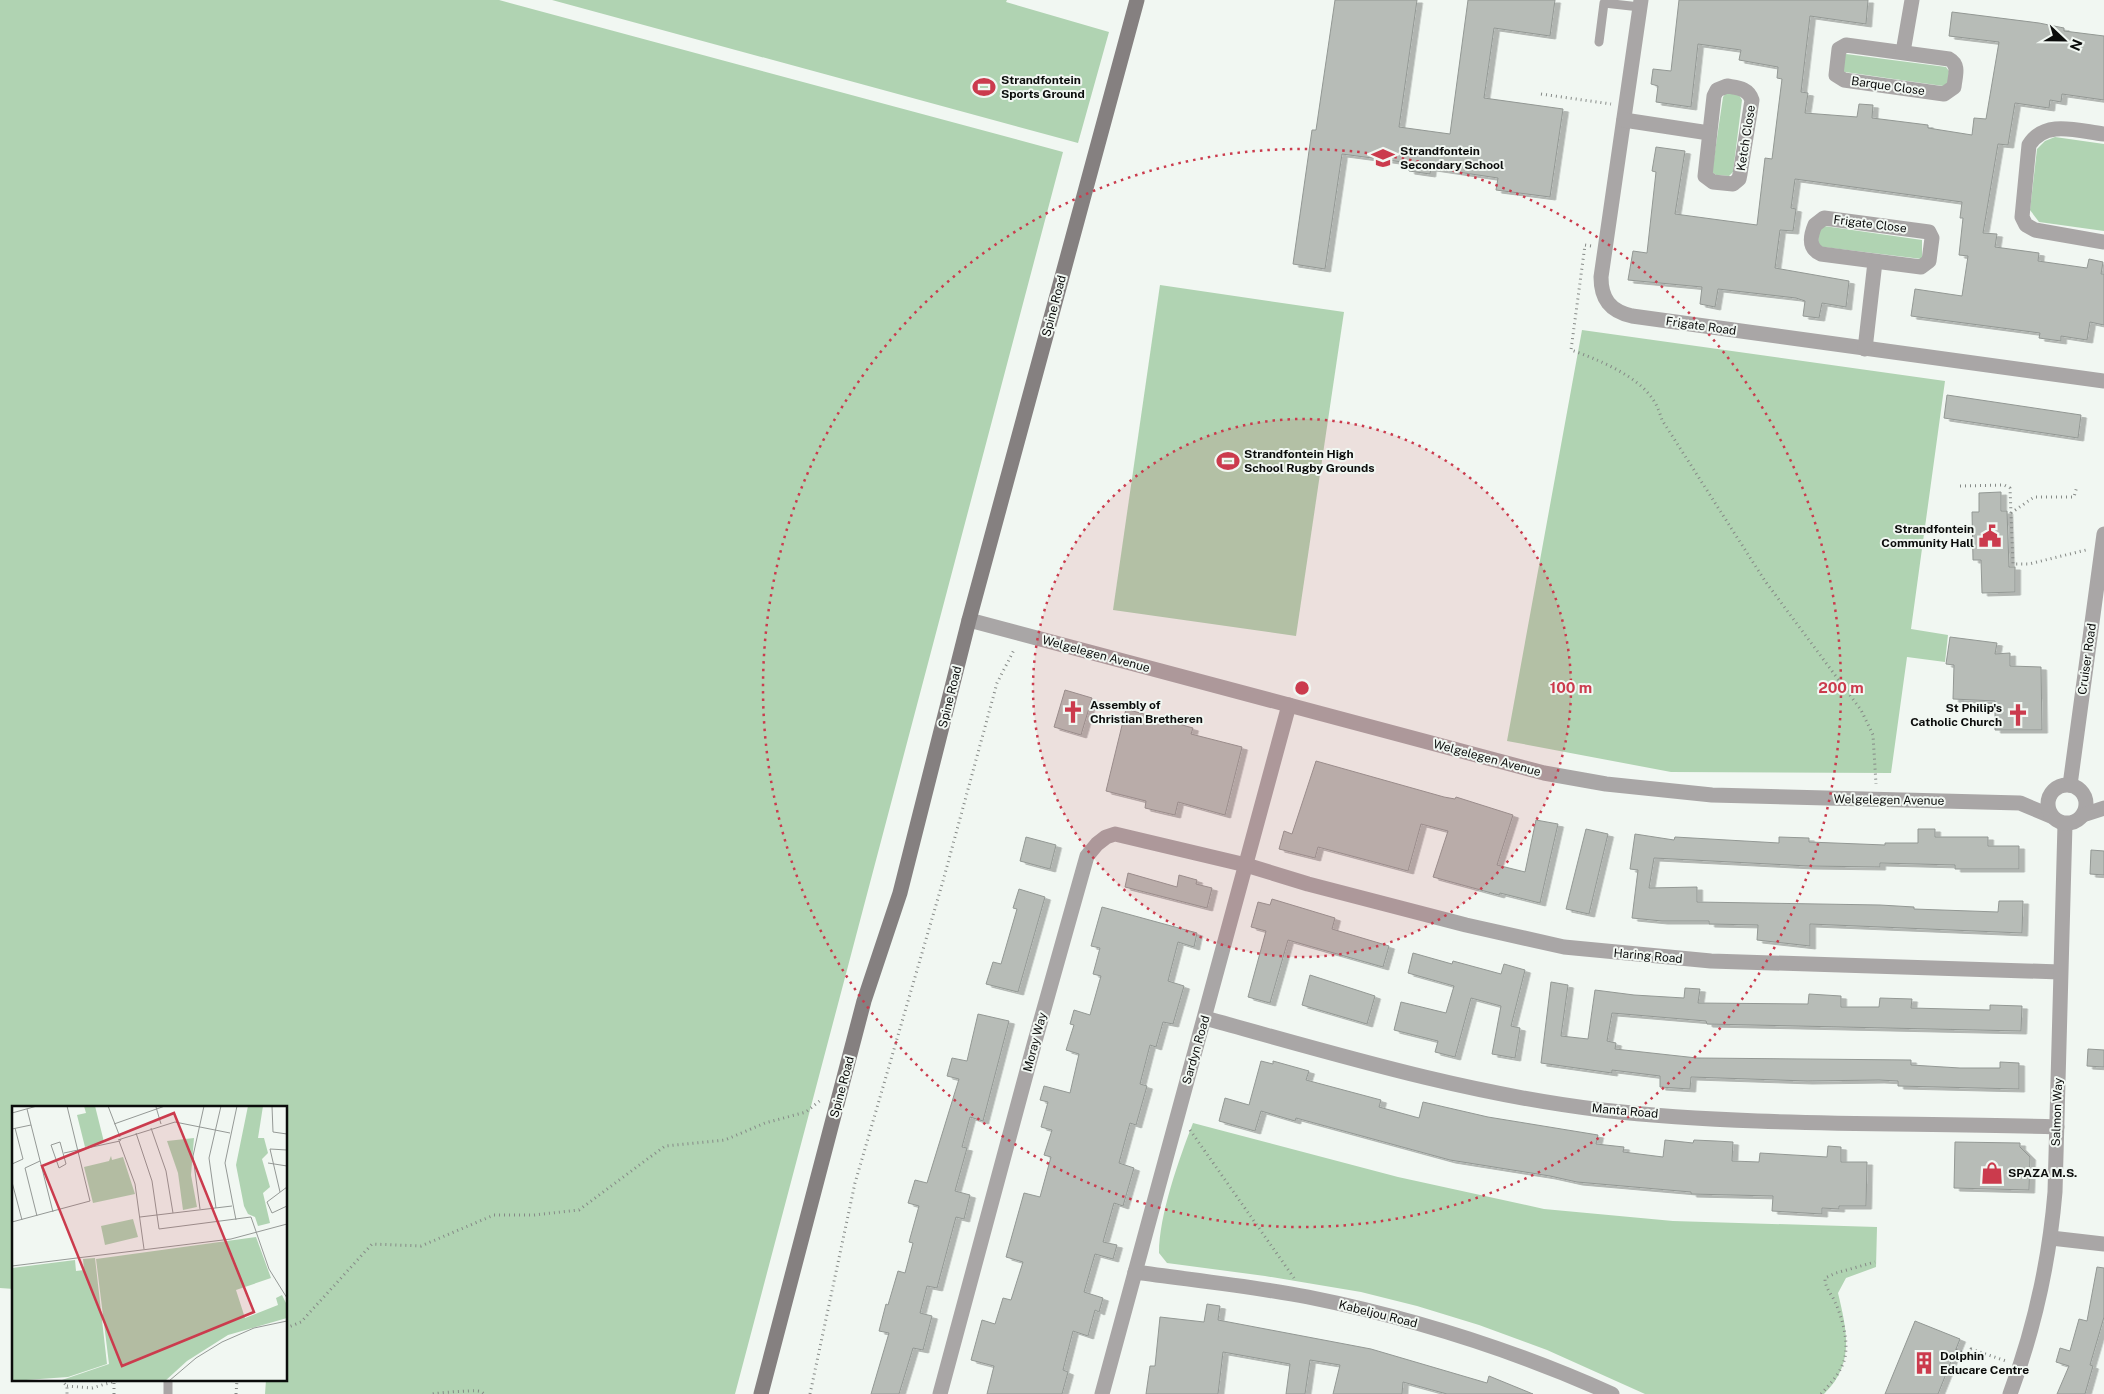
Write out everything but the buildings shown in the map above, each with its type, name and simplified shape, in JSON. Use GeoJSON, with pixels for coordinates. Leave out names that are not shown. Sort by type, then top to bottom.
{"type":"FeatureCollection","features":[{"type":"Feature","properties":{"kind":"main road","name":"Spine Road"},"geometry":{"type":"LineString","coordinates":[[761,1394],[864,1001],[903,884],[969,620],[1135,1]]}},
{"type":"Feature","properties":{"kind":"street"},"geometry":{"type":"LineString","coordinates":[[1903,52],[1912,0]]}},
{"type":"Feature","properties":{"kind":"street","name":"Frigate Road"},"geometry":{"type":"LineString","coordinates":[[1640,4],[1601,289],[1605,300],[1619,313],[2104,381]]}},
{"type":"Feature","properties":{"kind":"street","name":"Barque Close"},"geometry":{"type":"LineString","coordinates":[[1846,45],[1903,52],[1953,61],[1956,68],[1952,90],[1944,94],[1844,80],[1836,75],[1837,54],[1839,49],[1846,45]]}},
{"type":"Feature","properties":{"kind":"street","name":"Ketch Close"},"geometry":{"type":"LineString","coordinates":[[1727,86],[1748,92],[1752,100],[1740,174],[1733,184],[1713,182],[1705,176],[1709,133],[1714,96],[1717,90],[1727,86]]}},
{"type":"Feature","properties":{"kind":"street"},"geometry":{"type":"LineString","coordinates":[[1625,113],[1709,133]]}},
{"type":"Feature","properties":{"kind":"street"},"geometry":{"type":"LineString","coordinates":[[2104,134],[2053,128],[2035,135],[2029,145],[2022,217],[2026,225],[2035,230],[2104,242]]}},
{"type":"Feature","properties":{"kind":"street","name":"Frigate Close"},"geometry":{"type":"LineString","coordinates":[[1824,218],[1925,231],[1931,235],[1929,261],[1924,266],[1875,262],[1816,252],[1811,244],[1815,225],[1824,218]]}},
{"type":"Feature","properties":{"kind":"street"},"geometry":{"type":"LineString","coordinates":[[1865,349],[1875,262]]}},
{"type":"Feature","properties":{"kind":"street","name":"Cruiser Road"},"geometry":{"type":"LineString","coordinates":[[2070,785],[2104,534]]}},
{"type":"Feature","properties":{"kind":"street","name":"Welgelegen Avenue"},"geometry":{"type":"LineString","coordinates":[[969,620],[1544,773],[1606,784],[1712,795],[2020,803],[2070,785]]}},
{"type":"Feature","properties":{"kind":"street","name":"Sardyn Road"},"geometry":{"type":"LineString","coordinates":[[1102,1394],[1289,705]]}},
{"type":"Feature","properties":{"kind":"street"},"geometry":{"type":"LineString","coordinates":[[2070,785],[2076,787],[2084,795],[2104,802]]}},
{"type":"Feature","properties":{"kind":"street"},"geometry":{"type":"LineString","coordinates":[[2052,792],[2047,804],[2058,820],[2074,822],[2083,815],[2104,808]]}},
{"type":"Feature","properties":{"kind":"street"},"geometry":{"type":"LineString","coordinates":[[2083,815],[2086,803],[2084,795]]}},
{"type":"Feature","properties":{"kind":"street","name":"Welgelegen Avenue"},"geometry":{"type":"LineString","coordinates":[[2020,803],[2058,820]]}},
{"type":"Feature","properties":{"kind":"street","name":"Salmon Way"},"geometry":{"type":"LineString","coordinates":[[2010,1394],[2036,1318],[2051,1238],[2055,1192],[2060,972],[2058,820]]}},
{"type":"Feature","properties":{"kind":"street","name":"Moray Way"},"geometry":{"type":"LineString","coordinates":[[940,1394],[1035,1041],[1088,856],[1097,844],[1106,837],[1115,834],[1246,865]]}},
{"type":"Feature","properties":{"kind":"street","name":"Haring Road"},"geometry":{"type":"LineString","coordinates":[[1246,865],[1308,884],[1466,925],[1574,948],[1711,961],[2060,972]]}},
{"type":"Feature","properties":{"kind":"street","name":"Manta Road"},"geometry":{"type":"LineString","coordinates":[[1205,1018],[1468,1087],[1602,1110],[1694,1117],[2057,1127]]}},
{"type":"Feature","properties":{"kind":"street"},"geometry":{"type":"LineString","coordinates":[[2051,1238],[2104,1244]]}},
{"type":"Feature","properties":{"kind":"street","name":"Kabeljou Road"},"geometry":{"type":"LineString","coordinates":[[1135,1272],[1306,1297],[1379,1313],[1473,1340],[1561,1371],[1612,1394]]}},
{"type":"Feature","properties":{"kind":"lane"},"geometry":{"type":"LineString","coordinates":[[1599,42],[1604,2],[1640,4]]}},
{"type":"Feature","properties":{"kind":"path"},"geometry":{"type":"LineString","coordinates":[[1541,94],[1625,113]]}},
{"type":"Feature","properties":{"kind":"path"},"geometry":{"type":"LineString","coordinates":[[1606,248],[1585,245],[1571,350],[1602,360],[1635,383],[1654,401],[1662,420],[1765,581],[1848,690],[1861,710],[1874,735],[1877,800]]}},
{"type":"Feature","properties":{"kind":"path"},"geometry":{"type":"LineString","coordinates":[[1960,486],[2004,485],[2010,488],[2013,564],[2029,564],[2084,550],[2101,552]]}},
{"type":"Feature","properties":{"kind":"path"},"geometry":{"type":"LineString","coordinates":[[2011,513],[2034,497],[2074,497],[2077,486]]}},
{"type":"Feature","properties":{"kind":"path"},"geometry":{"type":"LineString","coordinates":[[810,1394],[855,1183],[943,881],[997,683],[1022,634]]}},
{"type":"Feature","properties":{"kind":"path"},"geometry":{"type":"LineString","coordinates":[[288,1327],[301,1322],[372,1244],[421,1246],[494,1215],[534,1215],[579,1210],[664,1146],[725,1140],[765,1124],[806,1112],[844,1081]]}},
{"type":"Feature","properties":{"kind":"path"},"geometry":{"type":"LineString","coordinates":[[1178,1113],[1306,1297]]}},
{"type":"Feature","properties":{"kind":"path"},"geometry":{"type":"LineString","coordinates":[[1821,1394],[1834,1380],[1844,1364],[1845,1348],[1844,1330],[1840,1313],[1825,1286],[1825,1278],[1875,1262]]}},
{"type":"Feature","properties":{"kind":"path"},"geometry":{"type":"LineString","coordinates":[[1956,1350],[1969,1355],[1971,1349],[2020,1368]]}},
{"type":"Feature","properties":{"kind":"path"},"geometry":{"type":"LineString","coordinates":[[63,1382],[67,1386],[92,1388],[116,1382]]}},
{"type":"Feature","properties":{"kind":"path"},"geometry":{"type":"LineString","coordinates":[[114,1384],[114,1394]]}},
{"type":"Feature","properties":{"kind":"path"},"geometry":{"type":"LineString","coordinates":[[66,1394],[67,1386]]}},
{"type":"Feature","properties":{"kind":"path"},"geometry":{"type":"LineString","coordinates":[[433,1394],[437,1391],[454,1393],[479,1390],[484,1394]]}},
{"type":"Feature","properties":{"kind":"green space"},"geometry":{"type":"Polygon","coordinates":[[[0,0],[499,0],[1063,152],[735,1394],[265,1394],[266,1382],[288,1382],[288,1106],[12,1106],[12,1289],[0,1288],[0,0]]]}},
{"type":"Feature","properties":{"kind":"green space","name":"Strandfontein Sports Ground"},"geometry":{"type":"Polygon","coordinates":[[[552,0],[1007,0],[1006,2],[1109,32],[1078,143],[552,0]]]}},
{"type":"Feature","properties":{"kind":"green space"},"geometry":{"type":"Polygon","coordinates":[[[1843,55],[1946,67],[1949,71],[1948,83],[1943,86],[1845,72],[1842,71],[1843,55]]]}},
{"type":"Feature","properties":{"kind":"green space"},"geometry":{"type":"Polygon","coordinates":[[[1726,93],[1739,95],[1742,100],[1733,172],[1729,176],[1716,175],[1712,172],[1723,97],[1726,93]]]}},
{"type":"Feature","properties":{"kind":"green space"},"geometry":{"type":"Polygon","coordinates":[[[2055,137],[2104,144],[2104,231],[2039,222],[2030,210],[2037,149],[2045,141],[2055,137]]]}},
{"type":"Feature","properties":{"kind":"green space"},"geometry":{"type":"Polygon","coordinates":[[[1824,226],[1922,240],[1922,259],[1823,247],[1818,245],[1819,229],[1824,226]]]}},
{"type":"Feature","properties":{"kind":"green space","name":"Strandfontein High School Rugby Grounds"},"geometry":{"type":"Polygon","coordinates":[[[1160,285],[1344,312],[1296,636],[1113,610],[1160,285]]]}},
{"type":"Feature","properties":{"kind":"green space"},"geometry":{"type":"Polygon","coordinates":[[[1582,330],[1945,381],[1911,629],[1948,635],[1945,662],[1907,657],[1891,773],[1671,772],[1507,741],[1582,330]]]}},
{"type":"Feature","properties":{"kind":"green space"},"geometry":{"type":"Polygon","coordinates":[[[1193,1123],[1398,1177],[1544,1209],[1673,1221],[1877,1227],[1876,1267],[1846,1278],[1838,1293],[1846,1334],[1846,1346],[1841,1371],[1834,1383],[1824,1394],[1645,1394],[1547,1350],[1479,1325],[1417,1306],[1361,1292],[1265,1276],[1167,1263],[1159,1253],[1162,1222],[1176,1170],[1193,1123]]]}},
{"type":"Feature","properties":{"kind":"place","name":"Strandfontein Sports Ground"},"geometry":{"type":"Point","coordinates":[984,87]}},
{"type":"Feature","properties":{"kind":"place","name":"Strandfontein Secondary School"},"geometry":{"type":"Point","coordinates":[1383,158]}},
{"type":"Feature","properties":{"kind":"place","name":"Strandfontein High School Rugby Grounds"},"geometry":{"type":"Point","coordinates":[1228,461]}},
{"type":"Feature","properties":{"kind":"place","name":"Strandfontein Community Hall"},"geometry":{"type":"Point","coordinates":[1990,536]}},
{"type":"Feature","properties":{"kind":"place","name":"Assembly of Christian Bretheren"},"geometry":{"type":"Point","coordinates":[1073,712]}},
{"type":"Feature","properties":{"kind":"place","name":"St Philip's Catholic Church"},"geometry":{"type":"Point","coordinates":[2018,715]}},
{"type":"Feature","properties":{"kind":"place","name":"SPAZA M.S."},"geometry":{"type":"Point","coordinates":[1992,1173]}},
{"type":"Feature","properties":{"kind":"place","name":"Dolphin Educare Centre"},"geometry":{"type":"Point","coordinates":[1924,1363]}}]}
